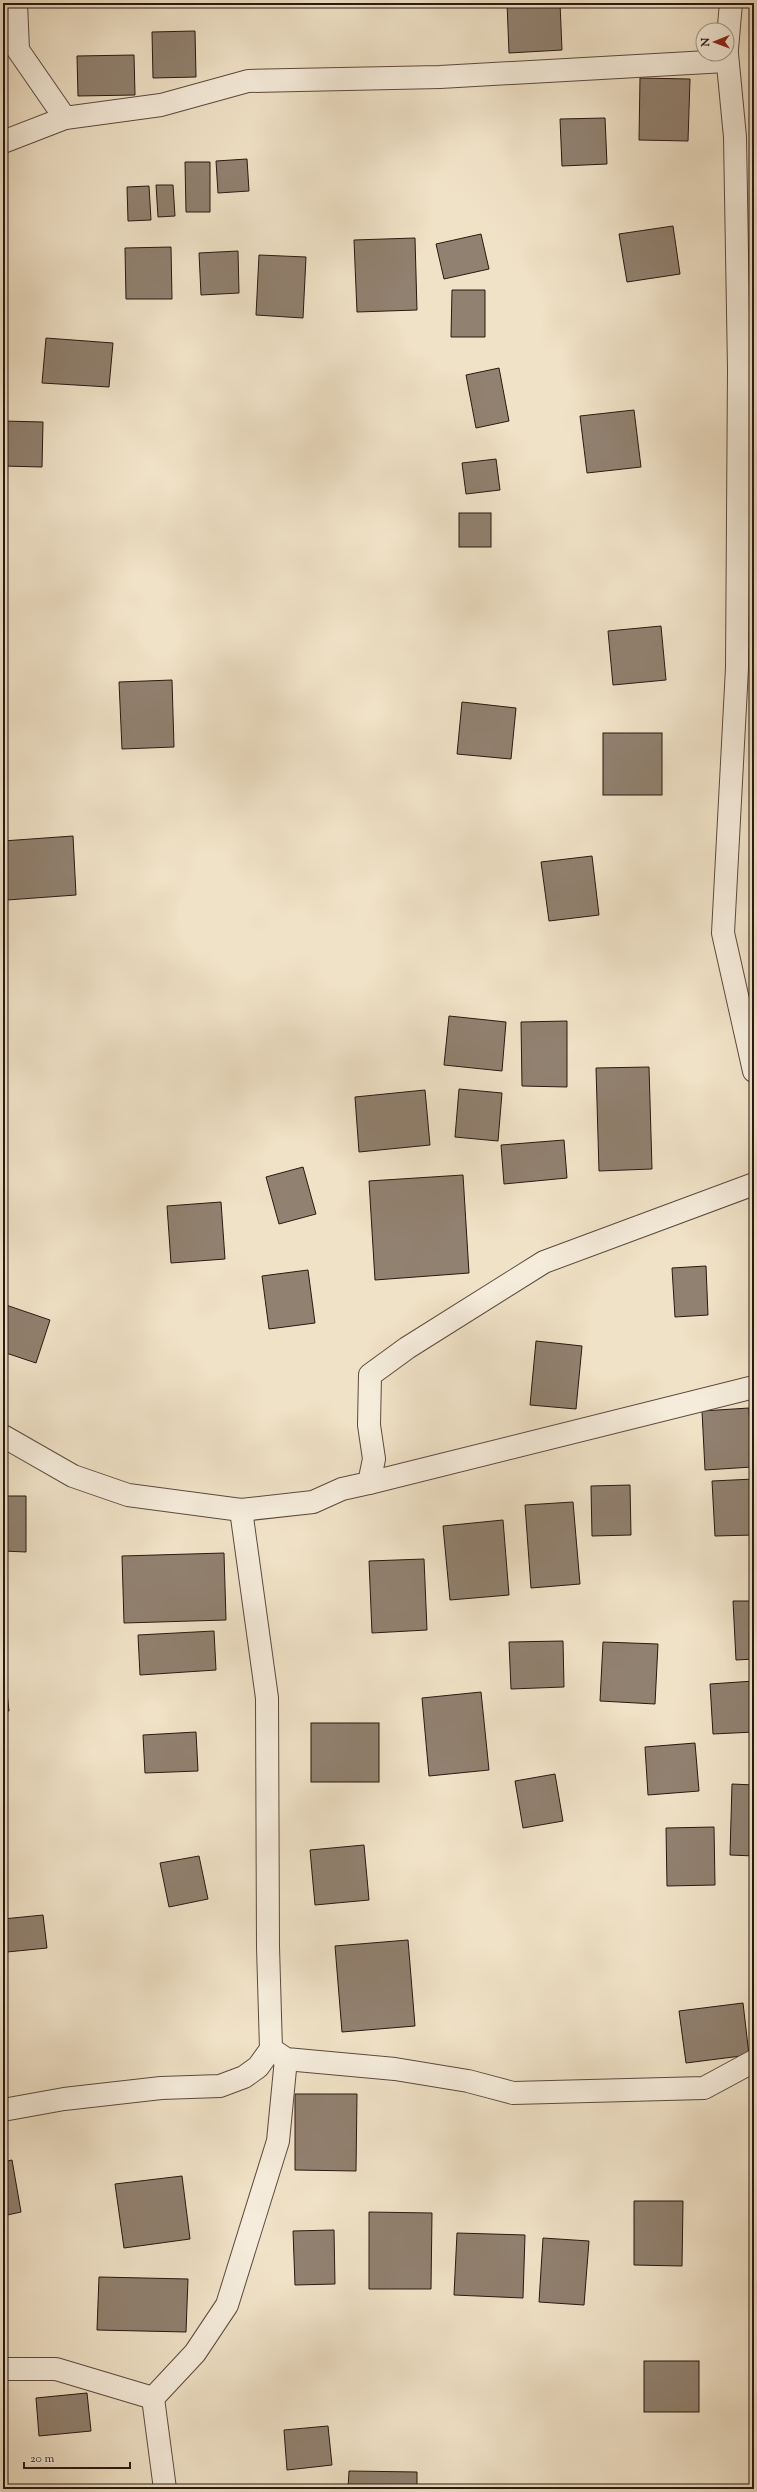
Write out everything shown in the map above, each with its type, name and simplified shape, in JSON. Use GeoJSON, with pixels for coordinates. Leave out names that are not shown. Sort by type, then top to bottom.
{"type":"FeatureCollection","features":[{"type":"Feature","properties":{"kind":"street"},"geometry":{"type":"LineString","coordinates":[[16,3],[18,50],[65,118]]}},
{"type":"Feature","properties":{"kind":"street"},"geometry":{"type":"LineString","coordinates":[[729,22],[731,3]]}},
{"type":"Feature","properties":{"kind":"street"},"geometry":{"type":"LineString","coordinates":[[3,142],[65,118],[162,105],[248,81],[440,77],[695,57]]}},
{"type":"Feature","properties":{"kind":"street"},"geometry":{"type":"LineString","coordinates":[[727,62],[735,137],[740,369],[737,668],[723,934],[754,1071]]}},
{"type":"Feature","properties":{"kind":"street"},"geometry":{"type":"LineString","coordinates":[[369,1483],[374,1459],[369,1425],[370,1375],[407,1348],[544,1262],[754,1184]]}},
{"type":"Feature","properties":{"kind":"street"},"geometry":{"type":"LineString","coordinates":[[3,1436],[72,1476],[128,1496],[241,1510],[314,1502],[342,1489],[754,1387]]}},
{"type":"Feature","properties":{"kind":"street"},"geometry":{"type":"LineString","coordinates":[[153,2398],[195,2353],[227,2305],[278,2141],[278,2054],[268,1947],[267,1698],[241,1510]]}},
{"type":"Feature","properties":{"kind":"street"},"geometry":{"type":"LineString","coordinates":[[3,2110],[64,2099],[161,2088],[220,2086],[244,2077],[278,2054],[394,2069],[468,2081],[513,2093],[704,2088],[754,2061]]}},
{"type":"Feature","properties":{"kind":"street"},"geometry":{"type":"LineString","coordinates":[[3,2368],[56,2369],[153,2398]]}},
{"type":"Feature","properties":{"kind":"street"},"geometry":{"type":"LineString","coordinates":[[153,2398],[165,2489]]}},
{"type":"Feature","properties":{"kind":"building"},"geometry":{"type":"Polygon","coordinates":[[[507,3],[560,3],[562,50],[509,53],[507,3]]]}},
{"type":"Feature","properties":{"kind":"building"},"geometry":{"type":"Polygon","coordinates":[[[195,31],[196,77],[153,78],[152,32],[195,31]]]}},
{"type":"Feature","properties":{"kind":"building"},"geometry":{"type":"Polygon","coordinates":[[[134,55],[135,95],[78,96],[77,56],[134,55]]]}},
{"type":"Feature","properties":{"kind":"building"},"geometry":{"type":"Polygon","coordinates":[[[640,78],[690,79],[688,141],[639,140],[640,78]]]}},
{"type":"Feature","properties":{"kind":"building"},"geometry":{"type":"Polygon","coordinates":[[[605,118],[607,164],[562,166],[560,119],[605,118]]]}},
{"type":"Feature","properties":{"kind":"building"},"geometry":{"type":"Polygon","coordinates":[[[247,159],[249,191],[218,193],[216,161],[247,159]]]}},
{"type":"Feature","properties":{"kind":"building"},"geometry":{"type":"Polygon","coordinates":[[[185,162],[210,162],[210,212],[186,212],[185,162]]]}},
{"type":"Feature","properties":{"kind":"building"},"geometry":{"type":"Polygon","coordinates":[[[156,185],[173,185],[175,216],[158,217],[156,185]]]}},
{"type":"Feature","properties":{"kind":"building"},"geometry":{"type":"Polygon","coordinates":[[[149,186],[151,220],[128,221],[127,187],[149,186]]]}},
{"type":"Feature","properties":{"kind":"building"},"geometry":{"type":"Polygon","coordinates":[[[673,226],[680,274],[627,282],[619,234],[673,226]]]}},
{"type":"Feature","properties":{"kind":"building"},"geometry":{"type":"Polygon","coordinates":[[[481,234],[489,269],[444,279],[436,244],[481,234]]]}},
{"type":"Feature","properties":{"kind":"building"},"geometry":{"type":"Polygon","coordinates":[[[415,238],[417,310],[357,312],[354,240],[415,238]]]}},
{"type":"Feature","properties":{"kind":"building"},"geometry":{"type":"Polygon","coordinates":[[[171,247],[172,299],[126,299],[125,248],[171,247]]]}},
{"type":"Feature","properties":{"kind":"building"},"geometry":{"type":"Polygon","coordinates":[[[238,251],[239,293],[201,295],[199,253],[238,251]]]}},
{"type":"Feature","properties":{"kind":"building"},"geometry":{"type":"Polygon","coordinates":[[[259,255],[306,257],[303,318],[256,315],[259,255]]]}},
{"type":"Feature","properties":{"kind":"building"},"geometry":{"type":"Polygon","coordinates":[[[452,290],[485,290],[485,337],[451,337],[452,290]]]}},
{"type":"Feature","properties":{"kind":"building"},"geometry":{"type":"Polygon","coordinates":[[[46,338],[113,343],[109,387],[42,383],[46,338]]]}},
{"type":"Feature","properties":{"kind":"building"},"geometry":{"type":"Polygon","coordinates":[[[499,368],[509,421],[476,428],[466,375],[499,368]]]}},
{"type":"Feature","properties":{"kind":"building"},"geometry":{"type":"Polygon","coordinates":[[[634,410],[641,467],[587,473],[580,416],[634,410]]]}},
{"type":"Feature","properties":{"kind":"building"},"geometry":{"type":"Polygon","coordinates":[[[3,421],[43,422],[42,467],[3,466],[3,421]]]}},
{"type":"Feature","properties":{"kind":"building"},"geometry":{"type":"Polygon","coordinates":[[[496,459],[500,490],[466,494],[462,463],[496,459]]]}},
{"type":"Feature","properties":{"kind":"building"},"geometry":{"type":"Polygon","coordinates":[[[459,513],[491,513],[491,547],[459,547],[459,513]]]}},
{"type":"Feature","properties":{"kind":"building"},"geometry":{"type":"Polygon","coordinates":[[[661,626],[666,680],[613,685],[608,631],[661,626]]]}},
{"type":"Feature","properties":{"kind":"building"},"geometry":{"type":"Polygon","coordinates":[[[172,680],[174,747],[122,749],[119,682],[172,680]]]}},
{"type":"Feature","properties":{"kind":"building"},"geometry":{"type":"Polygon","coordinates":[[[462,702],[516,708],[511,759],[457,754],[462,702]]]}},
{"type":"Feature","properties":{"kind":"building"},"geometry":{"type":"Polygon","coordinates":[[[603,733],[662,733],[662,795],[603,795],[603,733]]]}},
{"type":"Feature","properties":{"kind":"building"},"geometry":{"type":"Polygon","coordinates":[[[73,836],[76,895],[7,900],[3,841],[73,836]]]}},
{"type":"Feature","properties":{"kind":"building"},"geometry":{"type":"Polygon","coordinates":[[[753,848],[754,902],[751,902],[753,848]]]}},
{"type":"Feature","properties":{"kind":"building"},"geometry":{"type":"Polygon","coordinates":[[[592,856],[599,915],[549,921],[541,862],[592,856]]]}},
{"type":"Feature","properties":{"kind":"building"},"geometry":{"type":"Polygon","coordinates":[[[449,1016],[506,1022],[502,1071],[444,1065],[449,1016]]]}},
{"type":"Feature","properties":{"kind":"building"},"geometry":{"type":"Polygon","coordinates":[[[567,1021],[567,1087],[522,1086],[521,1022],[567,1021]]]}},
{"type":"Feature","properties":{"kind":"building"},"geometry":{"type":"Polygon","coordinates":[[[649,1067],[652,1169],[599,1171],[596,1068],[649,1067]]]}},
{"type":"Feature","properties":{"kind":"building"},"geometry":{"type":"Polygon","coordinates":[[[459,1089],[502,1093],[498,1141],[455,1137],[459,1089]]]}},
{"type":"Feature","properties":{"kind":"building"},"geometry":{"type":"Polygon","coordinates":[[[425,1090],[430,1145],[359,1152],[355,1097],[425,1090]]]}},
{"type":"Feature","properties":{"kind":"building"},"geometry":{"type":"Polygon","coordinates":[[[564,1140],[567,1178],[504,1184],[501,1145],[564,1140]]]}},
{"type":"Feature","properties":{"kind":"building"},"geometry":{"type":"Polygon","coordinates":[[[303,1167],[316,1214],[279,1224],[266,1177],[303,1167]]]}},
{"type":"Feature","properties":{"kind":"building"},"geometry":{"type":"Polygon","coordinates":[[[463,1175],[469,1273],[375,1280],[369,1181],[463,1175]]]}},
{"type":"Feature","properties":{"kind":"building"},"geometry":{"type":"Polygon","coordinates":[[[221,1202],[225,1259],[171,1263],[167,1206],[221,1202]]]}},
{"type":"Feature","properties":{"kind":"building"},"geometry":{"type":"Polygon","coordinates":[[[706,1266],[708,1315],[675,1317],[672,1268],[706,1266]]]}},
{"type":"Feature","properties":{"kind":"building"},"geometry":{"type":"Polygon","coordinates":[[[308,1270],[315,1323],[269,1329],[262,1276],[308,1270]]]}},
{"type":"Feature","properties":{"kind":"building"},"geometry":{"type":"Polygon","coordinates":[[[3,1304],[50,1320],[36,1363],[3,1352],[3,1304]]]}},
{"type":"Feature","properties":{"kind":"building"},"geometry":{"type":"Polygon","coordinates":[[[536,1341],[582,1346],[576,1409],[530,1405],[536,1341]]]}},
{"type":"Feature","properties":{"kind":"building"},"geometry":{"type":"Polygon","coordinates":[[[749,1408],[752,1467],[705,1470],[702,1411],[749,1408]]]}},
{"type":"Feature","properties":{"kind":"building"},"geometry":{"type":"Polygon","coordinates":[[[754,1479],[754,1535],[715,1536],[712,1481],[754,1479]]]}},
{"type":"Feature","properties":{"kind":"building"},"geometry":{"type":"Polygon","coordinates":[[[630,1485],[631,1535],[592,1536],[591,1486],[630,1485]]]}},
{"type":"Feature","properties":{"kind":"building"},"geometry":{"type":"Polygon","coordinates":[[[3,1496],[26,1496],[26,1552],[3,1551],[3,1496]]]}},
{"type":"Feature","properties":{"kind":"building"},"geometry":{"type":"Polygon","coordinates":[[[573,1502],[580,1584],[531,1588],[525,1505],[573,1502]]]}},
{"type":"Feature","properties":{"kind":"building"},"geometry":{"type":"Polygon","coordinates":[[[503,1520],[509,1595],[450,1600],[443,1526],[503,1520]]]}},
{"type":"Feature","properties":{"kind":"building"},"geometry":{"type":"Polygon","coordinates":[[[224,1553],[226,1620],[124,1623],[122,1556],[224,1553]]]}},
{"type":"Feature","properties":{"kind":"building"},"geometry":{"type":"Polygon","coordinates":[[[424,1559],[427,1630],[372,1633],[369,1561],[424,1559]]]}},
{"type":"Feature","properties":{"kind":"building"},"geometry":{"type":"Polygon","coordinates":[[[733,1601],[754,1601],[754,1659],[736,1660],[733,1601]]]}},
{"type":"Feature","properties":{"kind":"building"},"geometry":{"type":"Polygon","coordinates":[[[214,1631],[216,1670],[140,1675],[138,1635],[214,1631]]]}},
{"type":"Feature","properties":{"kind":"building"},"geometry":{"type":"Polygon","coordinates":[[[563,1641],[564,1687],[511,1689],[509,1642],[563,1641]]]}},
{"type":"Feature","properties":{"kind":"building"},"geometry":{"type":"Polygon","coordinates":[[[603,1642],[658,1644],[655,1704],[600,1701],[603,1642]]]}},
{"type":"Feature","properties":{"kind":"building"},"geometry":{"type":"Polygon","coordinates":[[[3,1654],[9,1711],[3,1711],[3,1654]]]}},
{"type":"Feature","properties":{"kind":"building"},"geometry":{"type":"Polygon","coordinates":[[[754,1681],[754,1732],[713,1734],[710,1684],[754,1681]]]}},
{"type":"Feature","properties":{"kind":"building"},"geometry":{"type":"Polygon","coordinates":[[[481,1692],[489,1770],[429,1776],[422,1698],[481,1692]]]}},
{"type":"Feature","properties":{"kind":"building"},"geometry":{"type":"Polygon","coordinates":[[[311,1723],[379,1723],[379,1782],[311,1782],[311,1723]]]}},
{"type":"Feature","properties":{"kind":"building"},"geometry":{"type":"Polygon","coordinates":[[[196,1732],[198,1771],[145,1773],[143,1735],[196,1732]]]}},
{"type":"Feature","properties":{"kind":"building"},"geometry":{"type":"Polygon","coordinates":[[[695,1743],[699,1791],[648,1795],[645,1747],[695,1743]]]}},
{"type":"Feature","properties":{"kind":"building"},"geometry":{"type":"Polygon","coordinates":[[[555,1774],[563,1821],[523,1828],[515,1781],[555,1774]]]}},
{"type":"Feature","properties":{"kind":"building"},"geometry":{"type":"Polygon","coordinates":[[[732,1784],[754,1785],[754,1856],[730,1855],[732,1784]]]}},
{"type":"Feature","properties":{"kind":"building"},"geometry":{"type":"Polygon","coordinates":[[[714,1827],[715,1885],[667,1886],[666,1828],[714,1827]]]}},
{"type":"Feature","properties":{"kind":"building"},"geometry":{"type":"Polygon","coordinates":[[[364,1845],[369,1900],[315,1905],[310,1850],[364,1845]]]}},
{"type":"Feature","properties":{"kind":"building"},"geometry":{"type":"Polygon","coordinates":[[[199,1856],[208,1899],[169,1907],[160,1863],[199,1856]]]}},
{"type":"Feature","properties":{"kind":"building"},"geometry":{"type":"Polygon","coordinates":[[[43,1915],[47,1948],[7,1952],[3,1919],[43,1915]]]}},
{"type":"Feature","properties":{"kind":"building"},"geometry":{"type":"Polygon","coordinates":[[[408,1940],[415,2026],[342,2032],[335,1946],[408,1940]]]}},
{"type":"Feature","properties":{"kind":"building"},"geometry":{"type":"Polygon","coordinates":[[[743,2003],[749,2055],[686,2063],[679,2011],[743,2003]]]}},
{"type":"Feature","properties":{"kind":"building"},"geometry":{"type":"Polygon","coordinates":[[[295,2094],[357,2094],[356,2171],[295,2170],[295,2094]]]}},
{"type":"Feature","properties":{"kind":"building"},"geometry":{"type":"Polygon","coordinates":[[[12,2160],[21,2212],[3,2216],[3,2162],[12,2160]]]}},
{"type":"Feature","properties":{"kind":"building"},"geometry":{"type":"Polygon","coordinates":[[[182,2176],[190,2239],[124,2248],[115,2184],[182,2176]]]}},
{"type":"Feature","properties":{"kind":"building"},"geometry":{"type":"Polygon","coordinates":[[[634,2201],[683,2201],[682,2266],[634,2265],[634,2201]]]}},
{"type":"Feature","properties":{"kind":"building"},"geometry":{"type":"Polygon","coordinates":[[[369,2212],[432,2213],[431,2289],[369,2289],[369,2212]]]}},
{"type":"Feature","properties":{"kind":"building"},"geometry":{"type":"Polygon","coordinates":[[[334,2230],[335,2284],[295,2285],[293,2231],[334,2230]]]}},
{"type":"Feature","properties":{"kind":"building"},"geometry":{"type":"Polygon","coordinates":[[[457,2233],[525,2235],[523,2298],[454,2295],[457,2233]]]}},
{"type":"Feature","properties":{"kind":"building"},"geometry":{"type":"Polygon","coordinates":[[[543,2238],[589,2241],[584,2305],[539,2302],[543,2238]]]}},
{"type":"Feature","properties":{"kind":"building"},"geometry":{"type":"Polygon","coordinates":[[[99,2277],[188,2279],[186,2332],[97,2330],[99,2277]]]}},
{"type":"Feature","properties":{"kind":"building"},"geometry":{"type":"Polygon","coordinates":[[[644,2361],[699,2361],[699,2412],[644,2412],[644,2361]]]}},
{"type":"Feature","properties":{"kind":"building"},"geometry":{"type":"Polygon","coordinates":[[[87,2393],[91,2431],[39,2436],[36,2398],[87,2393]]]}},
{"type":"Feature","properties":{"kind":"building"},"geometry":{"type":"Polygon","coordinates":[[[328,2426],[332,2465],[287,2470],[284,2430],[328,2426]]]}},
{"type":"Feature","properties":{"kind":"building"},"geometry":{"type":"Polygon","coordinates":[[[349,2471],[417,2472],[417,2489],[348,2489],[349,2471]]]}}]}
